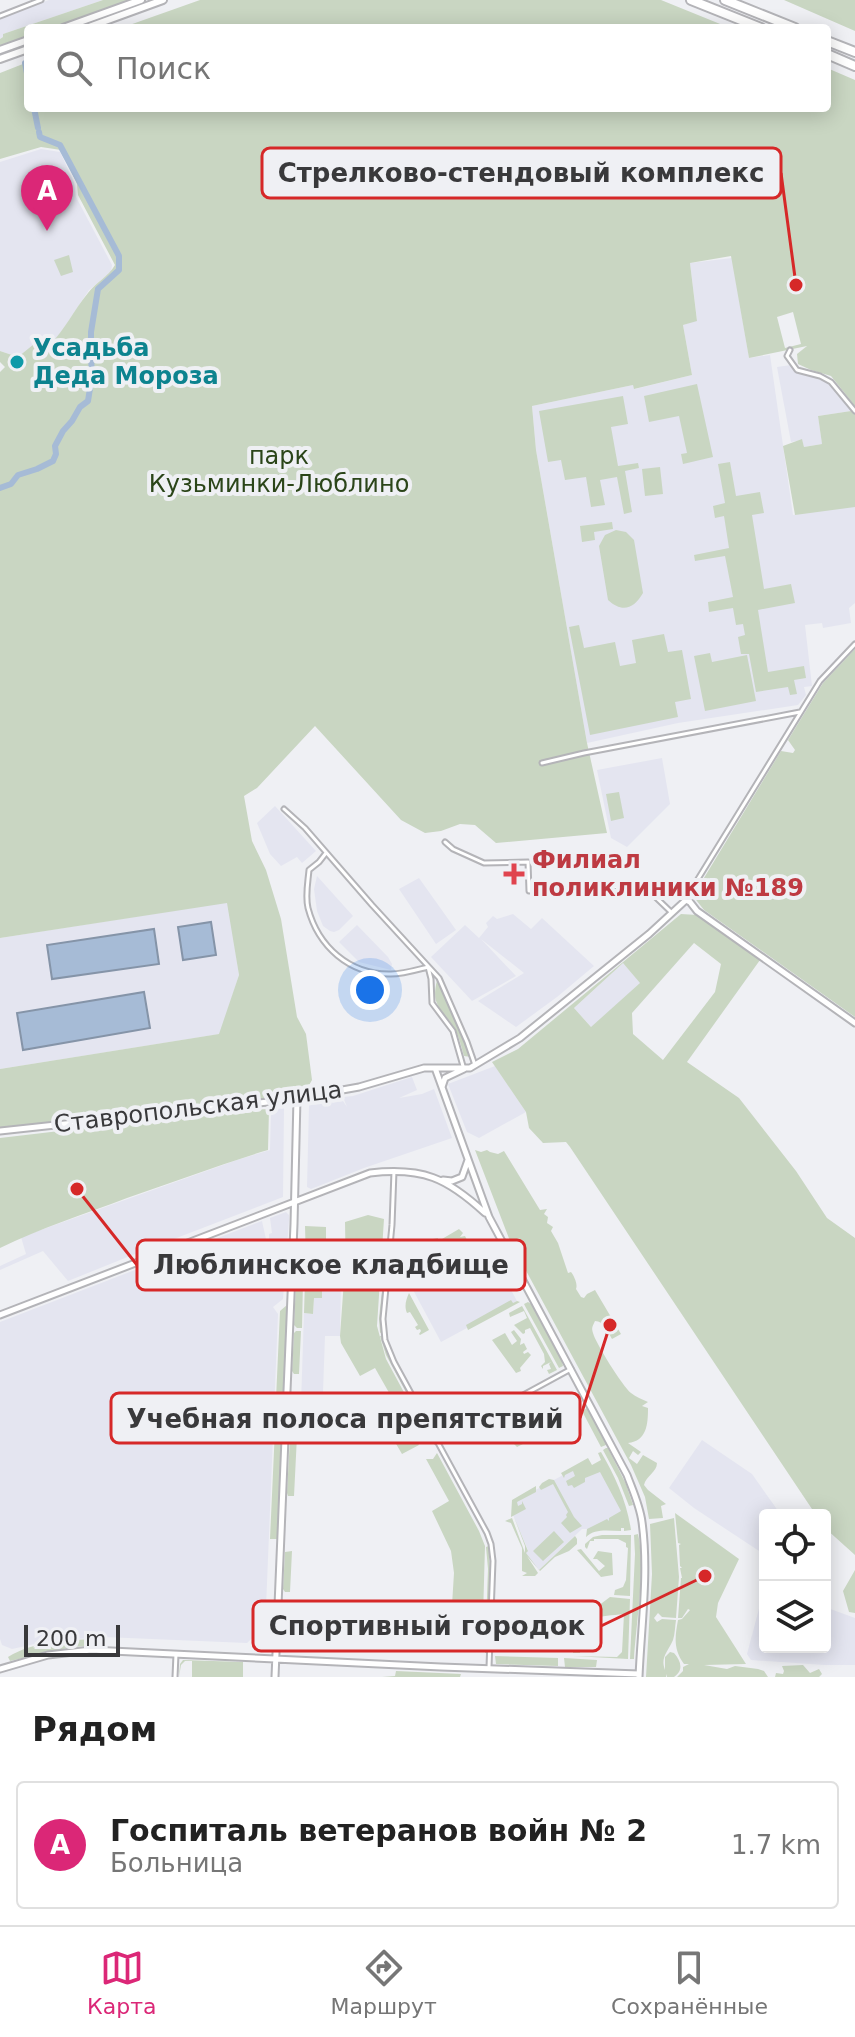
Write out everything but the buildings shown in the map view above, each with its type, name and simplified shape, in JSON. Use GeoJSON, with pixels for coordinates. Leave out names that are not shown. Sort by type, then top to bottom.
{"type":"FeatureCollection","features":[{"type":"Feature","properties":{"kind":"highway"},"geometry":{"type":"LineString","coordinates":[[691,0],[751,24]]}},
{"type":"Feature","properties":{"kind":"highway"},"geometry":{"type":"LineString","coordinates":[[725,0],[785,24]]}},
{"type":"Feature","properties":{"kind":"highway"},"geometry":{"type":"LineString","coordinates":[[831,43],[855,52]]}},
{"type":"Feature","properties":{"kind":"highway"},"geometry":{"type":"LineString","coordinates":[[831,56],[855,66]]}},
{"type":"Feature","properties":{"kind":"main road"},"geometry":{"type":"LineString","coordinates":[[74,24],[141,0]]}},
{"type":"Feature","properties":{"kind":"main road"},"geometry":{"type":"LineString","coordinates":[[97,24],[163,0]]}},
{"type":"Feature","properties":{"kind":"main road"},"geometry":{"type":"LineString","coordinates":[[0,50],[24,41]]}},
{"type":"Feature","properties":{"kind":"main road"},"geometry":{"type":"LineString","coordinates":[[0,59],[24,50]]}},
{"type":"Feature","properties":{"kind":"street"},"geometry":{"type":"LineString","coordinates":[[0,16],[41,0]]}},
{"type":"Feature","properties":{"kind":"street"},"geometry":{"type":"LineString","coordinates":[[790,350],[787,356],[797,370],[831,382],[855,411]]}},
{"type":"Feature","properties":{"kind":"street"},"geometry":{"type":"LineString","coordinates":[[855,644],[820,681],[800,712],[690,894],[687,905],[855,1023]]}},
{"type":"Feature","properties":{"kind":"street"},"geometry":{"type":"LineString","coordinates":[[542,763],[800,712]]}},
{"type":"Feature","properties":{"kind":"street"},"geometry":{"type":"LineString","coordinates":[[284,809],[305,828],[439,978],[475,1065]]}},
{"type":"Feature","properties":{"kind":"street"},"geometry":{"type":"LineString","coordinates":[[445,842],[484,863],[528,862],[529,891],[643,885],[675,913]]}},
{"type":"Feature","properties":{"kind":"street"},"geometry":{"type":"LineString","coordinates":[[326,853],[309,870],[307,898],[321,939],[344,961],[370,972],[391,974],[428,967]]}},
{"type":"Feature","properties":{"kind":"street","name":"Ставропольская улица"},"geometry":{"type":"LineString","coordinates":[[0,1131],[297,1098],[359,1087],[424,1068],[465,1069],[520,1038],[687,905]]}},
{"type":"Feature","properties":{"kind":"street"},"geometry":{"type":"LineString","coordinates":[[428,967],[432,1003],[453,1031],[465,1069],[443,1080],[442,1087]]}},
{"type":"Feature","properties":{"kind":"street"},"geometry":{"type":"LineString","coordinates":[[0,1668],[48,1655],[105,1650],[639,1676],[644,1563],[642,1520],[627,1475],[489,1217],[435,1068]]}},
{"type":"Feature","properties":{"kind":"street"},"geometry":{"type":"LineString","coordinates":[[275,1677],[297,1098]]}},
{"type":"Feature","properties":{"kind":"street"},"geometry":{"type":"LineString","coordinates":[[0,1315],[370,1173],[419,1173],[452,1181],[462,1177],[468,1160]]}},
{"type":"Feature","properties":{"kind":"street"},"geometry":{"type":"LineString","coordinates":[[394,1171],[383,1310],[384,1333],[394,1362],[491,1544],[489,1667]]}},
{"type":"Feature","properties":{"kind":"street"},"geometry":{"type":"LineString","coordinates":[[438,1179],[467,1197],[489,1217]]}},
{"type":"Feature","properties":{"kind":"street"},"geometry":{"type":"LineString","coordinates":[[437,1442],[571,1369]]}},
{"type":"Feature","properties":{"kind":"street"},"geometry":{"type":"LineString","coordinates":[[175,1677],[176,1654]]}},
{"type":"Feature","properties":{"kind":"shaded area"},"geometry":{"type":"Polygon","coordinates":[[[49,0],[103,0],[32,24],[24,24],[24,27],[3,34],[0,39],[0,18],[49,0]]]}},
{"type":"Feature","properties":{"kind":"shaded area"},"geometry":{"type":"Polygon","coordinates":[[[41,149],[60,152],[74,182],[76,197],[112,265],[111,272],[89,290],[50,345],[18,357],[0,351],[0,162],[41,149]]]}},
{"type":"Feature","properties":{"kind":"shaded area"},"geometry":{"type":"Polygon","coordinates":[[[732,258],[749,358],[770,355],[793,515],[855,504],[855,603],[849,608],[851,623],[823,628],[822,623],[805,625],[812,686],[804,687],[806,695],[798,705],[678,723],[587,743],[536,450],[532,406],[633,385],[635,389],[692,375],[683,325],[697,320],[690,263],[732,258]]]}},
{"type":"Feature","properties":{"kind":"shaded area"},"geometry":{"type":"Polygon","coordinates":[[[791,365],[799,373],[830,382],[851,411],[818,416],[822,444],[804,447],[802,440],[791,442],[777,367],[791,365]]]}},
{"type":"Feature","properties":{"kind":"shaded area"},"geometry":{"type":"Polygon","coordinates":[[[662,758],[670,804],[627,847],[611,838],[597,770],[662,758]]]}},
{"type":"Feature","properties":{"kind":"shaded area"},"geometry":{"type":"Polygon","coordinates":[[[275,806],[316,851],[302,863],[297,857],[281,866],[270,854],[257,823],[275,806]]]}},
{"type":"Feature","properties":{"kind":"shaded area"},"geometry":{"type":"Polygon","coordinates":[[[317,876],[353,916],[334,932],[323,926],[317,911],[314,889],[317,876]]]}},
{"type":"Feature","properties":{"kind":"shaded area"},"geometry":{"type":"Polygon","coordinates":[[[419,878],[456,930],[436,944],[399,889],[419,878]]]}},
{"type":"Feature","properties":{"kind":"shaded area"},"geometry":{"type":"Polygon","coordinates":[[[228,902],[239,975],[220,1034],[0,1069],[0,938],[228,902]]]}},
{"type":"Feature","properties":{"kind":"shaded area"},"geometry":{"type":"Polygon","coordinates":[[[513,914],[531,929],[542,918],[594,966],[516,1027],[478,1001],[524,973],[481,939],[516,976],[472,1001],[431,957],[465,925],[479,938],[493,916],[497,919],[513,914]]]}},
{"type":"Feature","properties":{"kind":"shaded area"},"geometry":{"type":"Polygon","coordinates":[[[357,925],[388,957],[391,970],[359,962],[339,942],[357,925]]]}},
{"type":"Feature","properties":{"kind":"shaded area"},"geometry":{"type":"Polygon","coordinates":[[[623,963],[641,983],[592,1028],[574,1008],[623,963]]]}},
{"type":"Feature","properties":{"kind":"shaded area"},"geometry":{"type":"Polygon","coordinates":[[[495,1066],[526,1112],[479,1138],[467,1132],[448,1084],[495,1066]]]}},
{"type":"Feature","properties":{"kind":"shaded area"},"geometry":{"type":"Polygon","coordinates":[[[412,1077],[417,1090],[399,1098],[434,1089],[452,1138],[311,1189],[307,1187],[309,1105],[343,1101],[347,1107],[343,1097],[412,1077]]]}},
{"type":"Feature","properties":{"kind":"shaded area"},"geometry":{"type":"Polygon","coordinates":[[[284,1108],[283,1197],[68,1281],[43,1251],[0,1270],[0,1266],[26,1254],[21,1237],[270,1150],[271,1110],[284,1108]]]}},
{"type":"Feature","properties":{"kind":"shaded area"},"geometry":{"type":"Polygon","coordinates":[[[286,1212],[289,1220],[283,1299],[273,1307],[278,1314],[265,1632],[258,1633],[247,1643],[104,1637],[48,1641],[12,1649],[2,1645],[0,1322],[262,1221],[269,1253],[269,1234],[272,1233],[270,1218],[286,1212]]]}},
{"type":"Feature","properties":{"kind":"shaded area"},"geometry":{"type":"Polygon","coordinates":[[[466,1247],[473,1260],[490,1251],[517,1301],[441,1342],[412,1288],[416,1274],[466,1247]]]}},
{"type":"Feature","properties":{"kind":"shaded area"},"geometry":{"type":"Polygon","coordinates":[[[322,1277],[341,1277],[340,1336],[325,1336],[323,1392],[348,1433],[300,1433],[304,1313],[313,1314],[314,1298],[322,1298],[322,1277]]]}},
{"type":"Feature","properties":{"kind":"shaded area"},"geometry":{"type":"Polygon","coordinates":[[[702,1440],[752,1474],[777,1509],[759,1509],[759,1551],[694,1508],[669,1488],[702,1440]]]}},
{"type":"Feature","properties":{"kind":"shaded area"},"geometry":{"type":"Polygon","coordinates":[[[604,1465],[625,1514],[615,1529],[582,1529],[539,1570],[525,1553],[528,1550],[513,1515],[517,1500],[576,1468],[604,1465]]]}},
{"type":"Feature","properties":{"kind":"shaded area"},"geometry":{"type":"Polygon","coordinates":[[[759,1609],[759,1653],[831,1653],[831,1609],[855,1618],[855,1665],[751,1660],[747,1654],[759,1609]]]}},
{"type":"Feature","properties":{"kind":"green space"},"geometry":{"type":"Polygon","coordinates":[[[103,0],[129,0],[64,24],[32,24],[103,0]]]}},
{"type":"Feature","properties":{"kind":"green space"},"geometry":{"type":"Polygon","coordinates":[[[200,0],[661,0],[720,24],[132,24],[200,0]]]}},
{"type":"Feature","properties":{"kind":"green space"},"geometry":{"type":"Polygon","coordinates":[[[784,0],[855,0],[855,31],[784,0]]]}},
{"type":"Feature","properties":{"kind":"green space"},"geometry":{"type":"Polygon","coordinates":[[[24,27],[24,38],[0,47],[3,34],[24,27]]]}},
{"type":"Feature","properties":{"kind":"green space","name":"парк Кузьминки-Люблино"},"geometry":{"type":"Polygon","coordinates":[[[24,64],[24,112],[831,112],[831,70],[855,80],[855,406],[831,376],[798,364],[797,354],[807,346],[749,358],[731,256],[690,263],[697,321],[683,325],[692,375],[634,389],[633,385],[532,406],[536,450],[587,743],[607,833],[496,843],[475,825],[460,824],[425,833],[401,820],[315,726],[257,788],[244,796],[252,841],[266,870],[281,919],[297,1017],[306,1034],[312,1080],[296,1096],[0,1128],[0,1069],[219,1034],[239,975],[227,903],[0,938],[0,372],[5,367],[0,362],[0,351],[18,357],[39,340],[50,345],[88,293],[115,265],[78,195],[77,184],[61,150],[41,147],[0,159],[0,73],[24,64]],[[793,312],[777,317],[785,348],[801,344],[793,312]]]}},
{"type":"Feature","properties":{"kind":"green space"},"geometry":{"type":"Polygon","coordinates":[[[69,255],[73,272],[61,276],[54,260],[69,255]]]}},
{"type":"Feature","properties":{"kind":"green space"},"geometry":{"type":"Polygon","coordinates":[[[697,384],[713,457],[683,464],[681,454],[687,453],[679,416],[649,422],[644,396],[697,384]]]}},
{"type":"Feature","properties":{"kind":"green space"},"geometry":{"type":"Polygon","coordinates":[[[623,396],[628,424],[611,427],[618,466],[638,463],[639,468],[625,471],[632,512],[624,514],[617,477],[600,480],[605,505],[591,507],[586,477],[565,480],[561,460],[548,462],[539,411],[623,396]]]}},
{"type":"Feature","properties":{"kind":"green space"},"geometry":{"type":"Polygon","coordinates":[[[851,411],[855,414],[855,507],[795,515],[783,446],[802,439],[804,447],[822,444],[818,416],[851,411]]]}},
{"type":"Feature","properties":{"kind":"green space"},"geometry":{"type":"Polygon","coordinates":[[[730,462],[736,496],[760,492],[764,513],[752,515],[764,589],[791,584],[795,603],[758,610],[768,672],[804,666],[806,678],[794,680],[797,694],[790,695],[788,687],[756,692],[749,654],[741,654],[738,637],[745,635],[743,624],[736,625],[733,608],[709,612],[708,602],[733,597],[725,556],[695,561],[694,555],[729,548],[724,516],[715,518],[713,506],[725,503],[718,464],[730,462]]]}},
{"type":"Feature","properties":{"kind":"green space"},"geometry":{"type":"Polygon","coordinates":[[[660,467],[663,494],[645,496],[642,469],[660,467]]]}},
{"type":"Feature","properties":{"kind":"green space"},"geometry":{"type":"Polygon","coordinates":[[[612,522],[613,529],[594,532],[595,540],[582,542],[580,526],[612,522]]]}},
{"type":"Feature","properties":{"kind":"green space"},"geometry":{"type":"Polygon","coordinates":[[[616,530],[626,532],[634,540],[643,593],[632,606],[623,608],[608,600],[599,546],[605,535],[616,530]]]}},
{"type":"Feature","properties":{"kind":"green space"},"geometry":{"type":"Polygon","coordinates":[[[579,625],[584,648],[615,642],[620,666],[636,663],[632,640],[664,634],[668,652],[682,650],[691,699],[675,702],[678,717],[590,735],[569,627],[579,625]]]}},
{"type":"Feature","properties":{"kind":"green space"},"geometry":{"type":"Polygon","coordinates":[[[855,649],[855,1017],[704,910],[693,896],[781,751],[793,753],[795,750],[788,740],[823,683],[855,649]]]}},
{"type":"Feature","properties":{"kind":"green space"},"geometry":{"type":"Polygon","coordinates":[[[710,653],[712,662],[747,655],[756,701],[705,711],[694,656],[710,653]]]}},
{"type":"Feature","properties":{"kind":"green space"},"geometry":{"type":"Polygon","coordinates":[[[619,792],[624,818],[611,821],[606,794],[619,792]]]}},
{"type":"Feature","properties":{"kind":"green space"},"geometry":{"type":"Polygon","coordinates":[[[681,914],[697,915],[760,960],[687,1062],[739,1098],[796,1171],[827,1218],[855,1238],[855,1555],[831,1533],[831,1509],[812,1509],[570,1147],[566,1142],[543,1143],[529,1128],[526,1112],[492,1062],[518,1049],[681,914]],[[694,943],[632,1013],[633,1034],[663,1060],[715,992],[721,964],[694,943]],[[623,963],[574,1008],[591,1027],[640,983],[623,963]]]}},
{"type":"Feature","properties":{"kind":"green space"},"geometry":{"type":"Polygon","coordinates":[[[437,980],[471,1057],[464,1056],[455,1029],[436,1001],[437,980]]]}},
{"type":"Feature","properties":{"kind":"green space"},"geometry":{"type":"Polygon","coordinates":[[[269,1109],[268,1150],[127,1198],[0,1248],[0,1138],[269,1109]]]}},
{"type":"Feature","properties":{"kind":"green space"},"geometry":{"type":"Polygon","coordinates":[[[475,1150],[498,1154],[504,1151],[540,1210],[547,1209],[544,1214],[548,1217],[547,1223],[553,1227],[551,1231],[581,1297],[595,1290],[621,1334],[612,1339],[601,1323],[595,1321],[592,1327],[599,1345],[622,1382],[631,1393],[648,1402],[642,1406],[648,1408],[645,1431],[639,1439],[628,1443],[641,1452],[638,1455],[633,1451],[629,1458],[637,1464],[643,1455],[657,1463],[644,1485],[666,1504],[661,1506],[663,1518],[649,1519],[645,1497],[631,1465],[510,1241],[475,1150]]]}},
{"type":"Feature","properties":{"kind":"green space"},"geometry":{"type":"Polygon","coordinates":[[[368,1215],[384,1219],[377,1326],[386,1359],[428,1437],[421,1436],[417,1441],[419,1445],[402,1454],[379,1415],[396,1405],[375,1368],[360,1376],[340,1336],[346,1280],[345,1222],[368,1215]]]}},
{"type":"Feature","properties":{"kind":"green space"},"geometry":{"type":"Polygon","coordinates":[[[305,1226],[326,1227],[326,1254],[322,1262],[306,1262],[305,1226]]]}},
{"type":"Feature","properties":{"kind":"green space"},"geometry":{"type":"Polygon","coordinates":[[[389,1228],[382,1332],[380,1333],[379,1318],[389,1228]]]}},
{"type":"Feature","properties":{"kind":"green space"},"geometry":{"type":"Polygon","coordinates":[[[459,1229],[463,1233],[460,1237],[465,1236],[468,1242],[442,1256],[433,1239],[438,1238],[442,1252],[448,1248],[442,1239],[459,1229]]]}},
{"type":"Feature","properties":{"kind":"green space"},"geometry":{"type":"Polygon","coordinates":[[[432,1240],[441,1257],[413,1274],[419,1247],[424,1244],[428,1246],[427,1242],[432,1240]]]}},
{"type":"Feature","properties":{"kind":"green space"},"geometry":{"type":"Polygon","coordinates":[[[303,1281],[302,1328],[294,1325],[296,1284],[303,1281]]]}},
{"type":"Feature","properties":{"kind":"green space"},"geometry":{"type":"Polygon","coordinates":[[[305,1281],[322,1282],[322,1298],[314,1298],[313,1314],[304,1313],[305,1281]]]}},
{"type":"Feature","properties":{"kind":"green space"},"geometry":{"type":"Polygon","coordinates":[[[409,1293],[429,1330],[420,1335],[420,1329],[415,1327],[418,1325],[406,1310],[409,1293]]]}},
{"type":"Feature","properties":{"kind":"green space"},"geometry":{"type":"Polygon","coordinates":[[[511,1300],[513,1303],[520,1302],[468,1330],[466,1325],[511,1300]]]}},
{"type":"Feature","properties":{"kind":"green space"},"geometry":{"type":"Polygon","coordinates":[[[528,1302],[563,1366],[559,1368],[525,1306],[528,1302]]]}},
{"type":"Feature","properties":{"kind":"green space"},"geometry":{"type":"Polygon","coordinates":[[[287,1305],[282,1429],[275,1421],[280,1311],[287,1305]]]}},
{"type":"Feature","properties":{"kind":"green space"},"geometry":{"type":"Polygon","coordinates":[[[522,1306],[557,1370],[549,1374],[547,1370],[551,1369],[551,1362],[543,1369],[541,1366],[545,1362],[544,1354],[530,1328],[523,1334],[514,1325],[527,1318],[524,1311],[510,1317],[509,1313],[522,1306]]]}},
{"type":"Feature","properties":{"kind":"green space"},"geometry":{"type":"Polygon","coordinates":[[[514,1330],[521,1339],[520,1345],[524,1343],[527,1349],[524,1354],[528,1352],[531,1355],[520,1368],[521,1371],[516,1373],[492,1340],[505,1333],[512,1345],[517,1341],[511,1332],[514,1330]]]}},
{"type":"Feature","properties":{"kind":"green space"},"geometry":{"type":"Polygon","coordinates":[[[296,1331],[301,1331],[299,1374],[292,1371],[296,1331]]]}},
{"type":"Feature","properties":{"kind":"green space"},"geometry":{"type":"Polygon","coordinates":[[[382,1336],[432,1436],[386,1355],[382,1336]]]}},
{"type":"Feature","properties":{"kind":"green space"},"geometry":{"type":"Polygon","coordinates":[[[587,1408],[606,1445],[601,1447],[582,1411],[587,1408]]]}},
{"type":"Feature","properties":{"kind":"green space"},"geometry":{"type":"Polygon","coordinates":[[[511,1411],[526,1440],[517,1447],[499,1418],[511,1411]]]}},
{"type":"Feature","properties":{"kind":"green space"},"geometry":{"type":"Polygon","coordinates":[[[275,1429],[282,1442],[277,1539],[270,1539],[275,1429]]]}},
{"type":"Feature","properties":{"kind":"green space"},"geometry":{"type":"Polygon","coordinates":[[[297,1436],[294,1496],[288,1496],[290,1438],[297,1436]]]}},
{"type":"Feature","properties":{"kind":"green space"},"geometry":{"type":"Polygon","coordinates":[[[606,1448],[626,1484],[633,1505],[629,1506],[603,1450],[606,1448]]]}},
{"type":"Feature","properties":{"kind":"green space"},"geometry":{"type":"Polygon","coordinates":[[[601,1452],[620,1490],[631,1530],[598,1531],[586,1537],[587,1529],[607,1519],[609,1521],[621,1511],[600,1472],[585,1478],[585,1482],[574,1488],[568,1486],[566,1481],[575,1476],[573,1471],[564,1478],[561,1473],[588,1458],[592,1465],[601,1460],[598,1453],[601,1452]]]}},
{"type":"Feature","properties":{"kind":"green space"},"geometry":{"type":"Polygon","coordinates":[[[437,1453],[485,1546],[482,1652],[476,1648],[470,1651],[472,1606],[452,1605],[454,1573],[451,1551],[432,1511],[449,1501],[426,1459],[433,1459],[437,1453]]]}},
{"type":"Feature","properties":{"kind":"green space"},"geometry":{"type":"Polygon","coordinates":[[[549,1479],[554,1480],[582,1526],[570,1533],[561,1523],[568,1512],[553,1484],[541,1490],[539,1487],[549,1479]]]}},
{"type":"Feature","properties":{"kind":"green space"},"geometry":{"type":"Polygon","coordinates":[[[536,1486],[536,1492],[517,1502],[518,1506],[522,1501],[526,1509],[511,1517],[512,1500],[536,1486]]]}},
{"type":"Feature","properties":{"kind":"green space"},"geometry":{"type":"Polygon","coordinates":[[[675,1513],[739,1559],[718,1603],[716,1617],[746,1664],[704,1665],[758,1669],[768,1677],[677,1677],[689,1664],[684,1664],[676,1648],[678,1620],[690,1610],[678,1618],[682,1568],[675,1513]]]}},
{"type":"Feature","properties":{"kind":"green space"},"geometry":{"type":"Polygon","coordinates":[[[514,1517],[528,1551],[526,1553],[538,1569],[527,1556],[538,1573],[535,1576],[522,1576],[527,1573],[522,1571],[522,1548],[511,1523],[505,1521],[512,1518],[525,1553],[514,1517]]]}},
{"type":"Feature","properties":{"kind":"green space"},"geometry":{"type":"Polygon","coordinates":[[[674,1518],[679,1577],[676,1618],[662,1617],[658,1613],[654,1618],[657,1622],[662,1619],[676,1620],[674,1638],[664,1658],[664,1665],[665,1670],[665,1657],[670,1652],[678,1659],[680,1668],[674,1677],[667,1677],[666,1674],[666,1677],[646,1677],[652,1574],[650,1524],[674,1518]]]}},
{"type":"Feature","properties":{"kind":"green space"},"geometry":{"type":"Polygon","coordinates":[[[554,1531],[564,1542],[543,1561],[533,1551],[554,1531]]]}},
{"type":"Feature","properties":{"kind":"green space"},"geometry":{"type":"Polygon","coordinates":[[[638,1534],[640,1596],[634,1659],[630,1659],[634,1535],[638,1534]]]}},
{"type":"Feature","properties":{"kind":"green space"},"geometry":{"type":"Polygon","coordinates":[[[631,1535],[630,1596],[614,1595],[626,1580],[626,1543],[618,1539],[594,1539],[587,1549],[585,1547],[593,1537],[631,1535]]]}},
{"type":"Feature","properties":{"kind":"green space"},"geometry":{"type":"Polygon","coordinates":[[[575,1536],[577,1544],[539,1570],[575,1536]]]}},
{"type":"Feature","properties":{"kind":"green space"},"geometry":{"type":"Polygon","coordinates":[[[489,1546],[490,1575],[485,1653],[486,1547],[489,1546]]]}},
{"type":"Feature","properties":{"kind":"green space"},"geometry":{"type":"Polygon","coordinates":[[[581,1549],[599,1571],[605,1566],[593,1559],[598,1551],[612,1553],[613,1575],[601,1577],[577,1550],[581,1549]]]}},
{"type":"Feature","properties":{"kind":"green space"},"geometry":{"type":"Polygon","coordinates":[[[292,1551],[290,1592],[285,1592],[285,1552],[292,1551]]]}},
{"type":"Feature","properties":{"kind":"green space"},"geometry":{"type":"Polygon","coordinates":[[[855,1570],[855,1613],[849,1612],[843,1591],[855,1570]]]}},
{"type":"Feature","properties":{"kind":"green space"},"geometry":{"type":"Polygon","coordinates":[[[610,1597],[630,1599],[628,1659],[573,1656],[617,1657],[622,1652],[624,1614],[591,1622],[580,1653],[573,1653],[574,1629],[584,1627],[575,1628],[574,1624],[610,1597]]]}},
{"type":"Feature","properties":{"kind":"green space"},"geometry":{"type":"Polygon","coordinates":[[[103,1639],[101,1645],[72,1647],[10,1661],[8,1657],[42,1644],[103,1639]]]}},
{"type":"Feature","properties":{"kind":"green space"},"geometry":{"type":"Polygon","coordinates":[[[495,1656],[558,1658],[558,1666],[496,1664],[495,1656]]]}},
{"type":"Feature","properties":{"kind":"green space"},"geometry":{"type":"Polygon","coordinates":[[[564,1658],[597,1660],[596,1667],[565,1667],[564,1658]]]}},
{"type":"Feature","properties":{"kind":"green space"},"geometry":{"type":"Polygon","coordinates":[[[183,1660],[243,1662],[243,1677],[192,1677],[192,1661],[185,1661],[179,1677],[180,1664],[183,1660]]]}},
{"type":"Feature","properties":{"kind":"green space"},"geometry":{"type":"Polygon","coordinates":[[[803,1665],[810,1673],[819,1669],[822,1674],[819,1677],[775,1677],[776,1673],[783,1674],[782,1666],[803,1665]]]}},
{"type":"Feature","properties":{"kind":"green space"},"geometry":{"type":"Polygon","coordinates":[[[396,1671],[461,1674],[460,1677],[382,1677],[395,1676],[396,1671]]]}},
{"type":"Feature","properties":{"kind":"water"},"geometry":{"type":"Polygon","coordinates":[[[211,922],[216,955],[183,960],[178,927],[211,922]]]}},
{"type":"Feature","properties":{"kind":"water"},"geometry":{"type":"Polygon","coordinates":[[[154,929],[159,964],[52,979],[47,945],[154,929]]]}},
{"type":"Feature","properties":{"kind":"water"},"geometry":{"type":"Polygon","coordinates":[[[144,992],[150,1028],[23,1050],[17,1013],[144,992]]]}},
{"type":"Feature","properties":{"kind":"waterway"},"geometry":{"type":"LineString","coordinates":[[35,112],[38,128]]}},
{"type":"Feature","properties":{"kind":"waterway"},"geometry":{"type":"LineString","coordinates":[[39,132],[40,137],[60,145],[119,256],[119,270],[98,289],[91,354]]}},
{"type":"Feature","properties":{"kind":"waterway"},"geometry":{"type":"LineString","coordinates":[[0,488],[11,484],[18,475],[53,461],[55,446],[63,431],[88,401],[91,357]]}},
{"type":"Feature","properties":{"kind":"place","name":"Госпиталь ветеранов войн № 2"},"geometry":{"type":"Point","coordinates":[47,231]}},
{"type":"Feature","properties":{"kind":"place","name":"Стрелково-стендовый комплекс"},"geometry":{"type":"Point","coordinates":[796,285]}},
{"type":"Feature","properties":{"kind":"place","name":"Усадьба Деда Мороза"},"geometry":{"type":"Point","coordinates":[17,362]}},
{"type":"Feature","properties":{"kind":"place","name":"Филиал поликлиники №189"},"geometry":{"type":"Point","coordinates":[514,874]}},
{"type":"Feature","properties":{"kind":"place","name":"Люблинское кладбище"},"geometry":{"type":"Point","coordinates":[77,1189]}},
{"type":"Feature","properties":{"kind":"place","name":"Учебная полоса препятствий"},"geometry":{"type":"Point","coordinates":[610,1325]}},
{"type":"Feature","properties":{"kind":"place","name":"Спортивный городок"},"geometry":{"type":"Point","coordinates":[705,1576]}}]}
